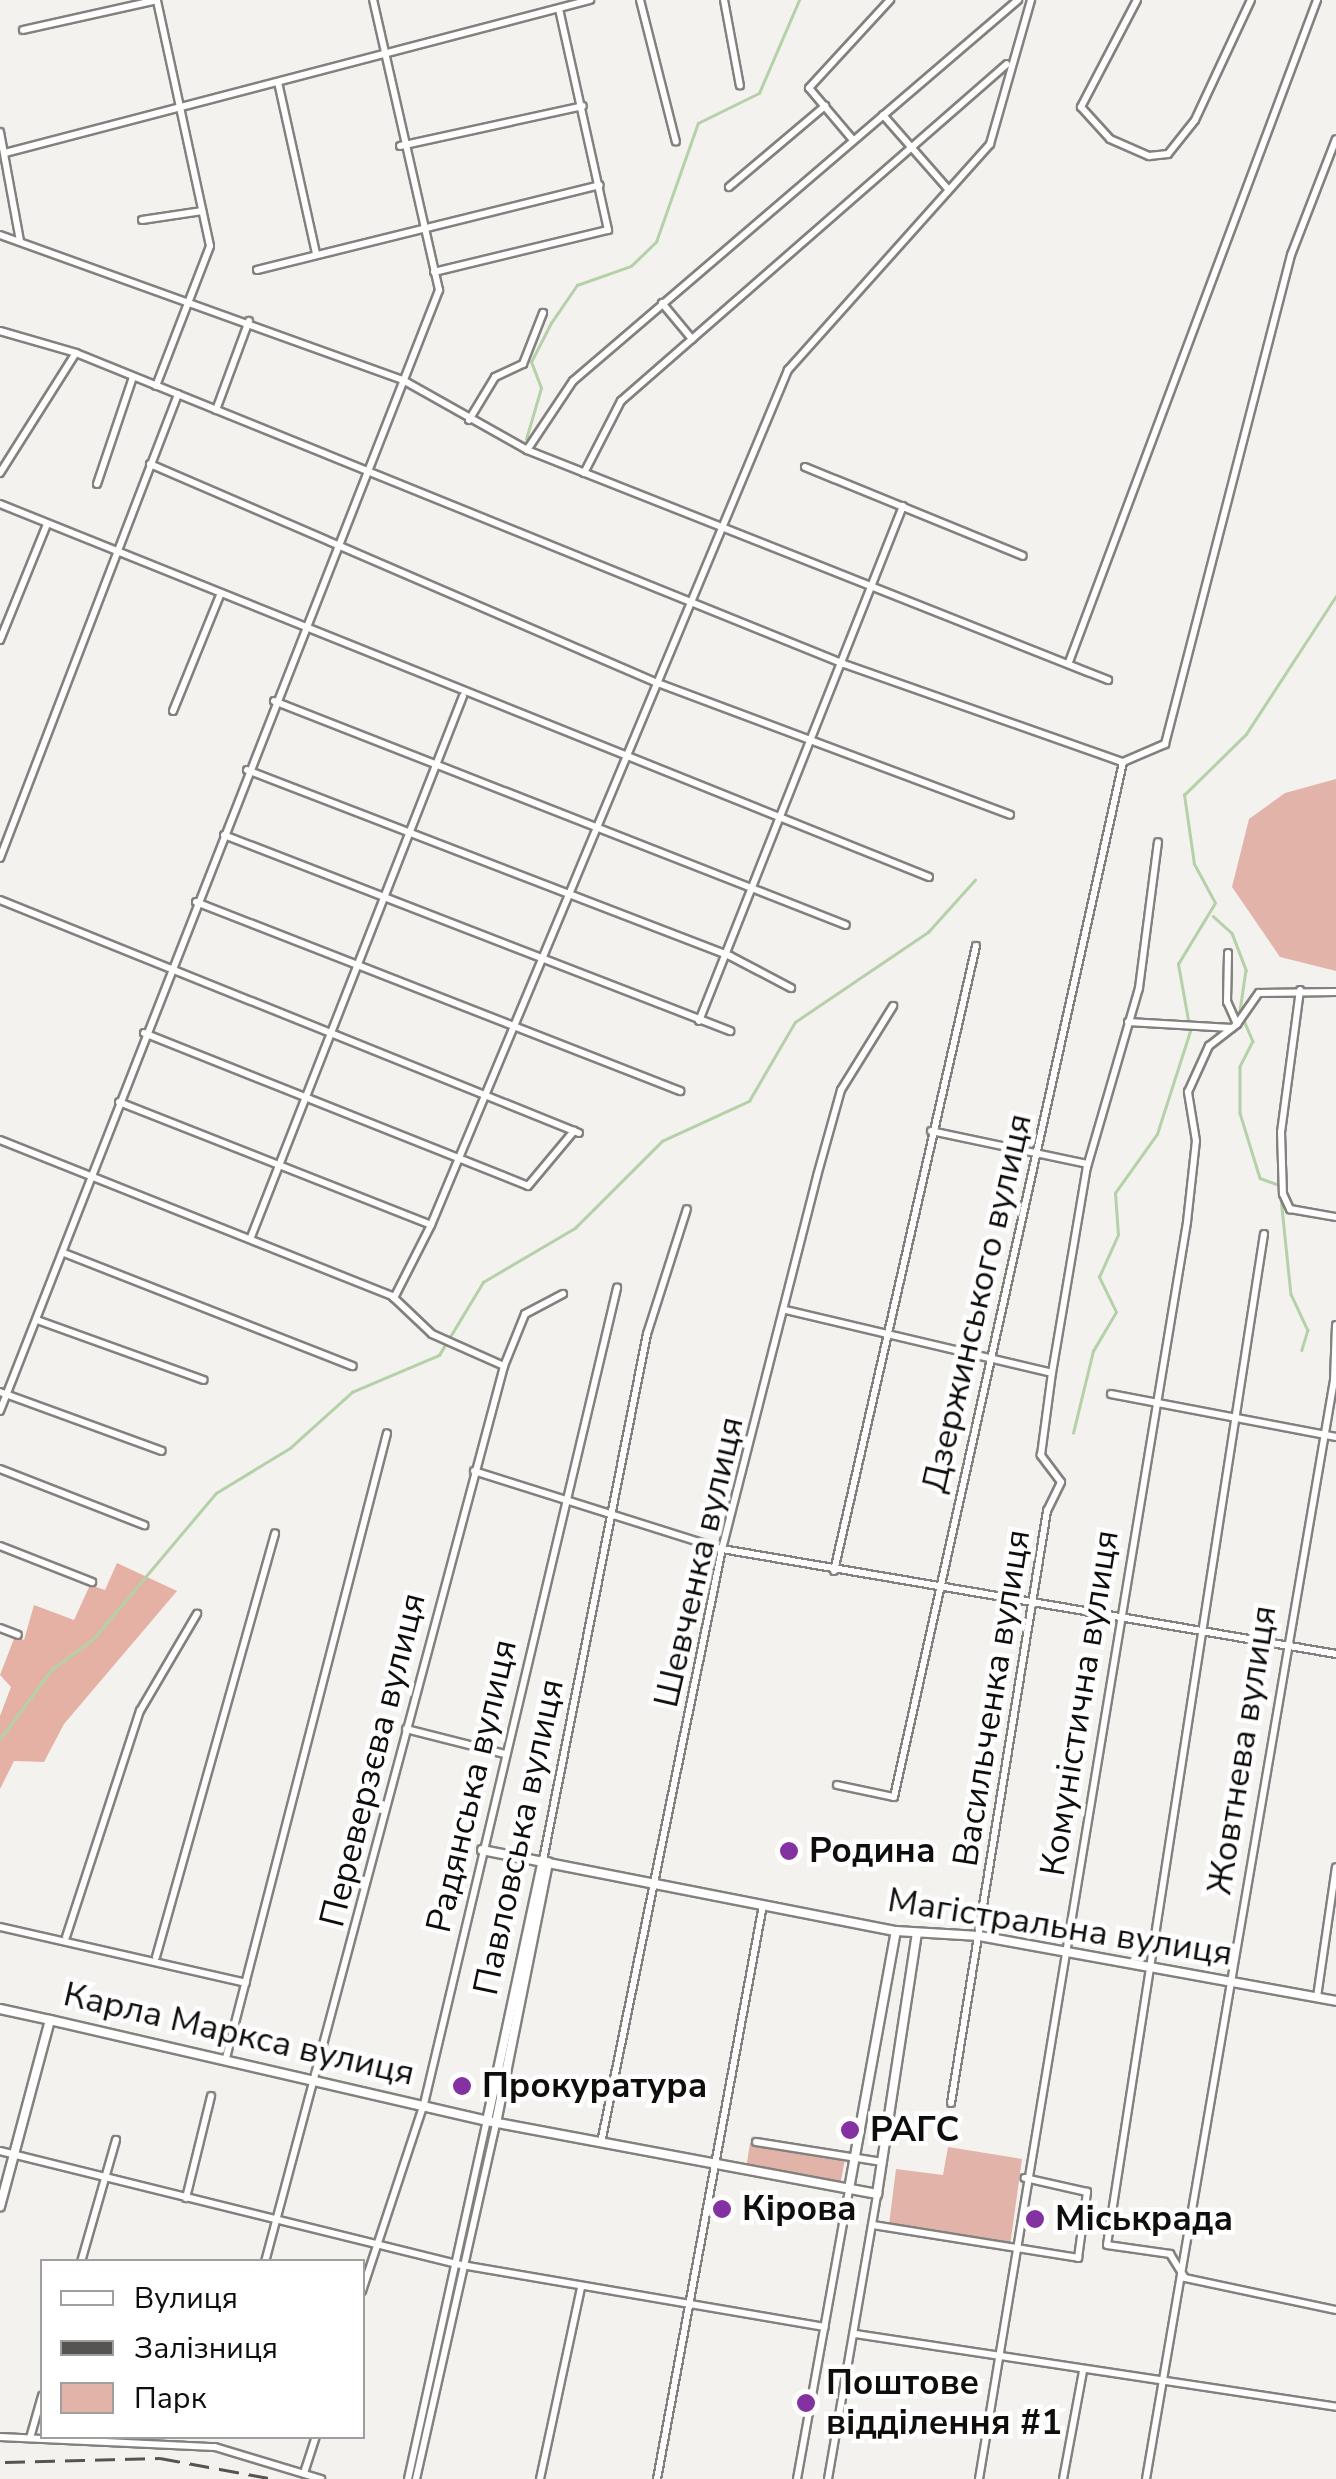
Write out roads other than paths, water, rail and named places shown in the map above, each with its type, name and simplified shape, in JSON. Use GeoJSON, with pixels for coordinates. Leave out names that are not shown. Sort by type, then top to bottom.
{"type":"FeatureCollection","features":[{"type":"Feature","properties":{"kind":"street"},"geometry":{"type":"LineString","coordinates":[[23,30],[157,0],[176,108],[210,246],[156,386]]}},
{"type":"Feature","properties":{"kind":"street"},"geometry":{"type":"LineString","coordinates":[[0,1410],[3,1394],[64,1253],[167,968],[224,835],[439,290],[400,146],[372,0]]}},
{"type":"Feature","properties":{"kind":"street"},"geometry":{"type":"LineString","coordinates":[[5,152],[590,0]]}},
{"type":"Feature","properties":{"kind":"street"},"geometry":{"type":"LineString","coordinates":[[640,0],[676,142]]}},
{"type":"Feature","properties":{"kind":"street"},"geometry":{"type":"LineString","coordinates":[[724,0],[740,86]]}},
{"type":"Feature","properties":{"kind":"street"},"geometry":{"type":"LineString","coordinates":[[853,140],[809,88],[890,0]]}},
{"type":"Feature","properties":{"kind":"street"},"geometry":{"type":"LineString","coordinates":[[527,450],[549,407],[662,302],[1018,0]]}},
{"type":"Feature","properties":{"kind":"street"},"geometry":{"type":"LineString","coordinates":[[394,1298],[490,1096],[687,600],[788,370],[1002,123],[1008,63],[1031,0]]}},
{"type":"Feature","properties":{"kind":"street"},"geometry":{"type":"LineString","coordinates":[[1137,0],[1082,107],[1110,139],[1149,156],[1168,154],[1196,120],[1250,0]]}},
{"type":"Feature","properties":{"kind":"street"},"geometry":{"type":"LineString","coordinates":[[1069,662],[1317,0]]}},
{"type":"Feature","properties":{"kind":"street"},"geometry":{"type":"LineString","coordinates":[[434,272],[608,230],[560,9]]}},
{"type":"Feature","properties":{"kind":"street"},"geometry":{"type":"LineString","coordinates":[[584,474],[621,401],[1008,63]]}},
{"type":"Feature","properties":{"kind":"street"},"geometry":{"type":"LineString","coordinates":[[278,82],[316,254]]}},
{"type":"Feature","properties":{"kind":"street"},"geometry":{"type":"LineString","coordinates":[[400,146],[583,106]]}},
{"type":"Feature","properties":{"kind":"street"},"geometry":{"type":"LineString","coordinates":[[729,187],[825,106]]}},
{"type":"Feature","properties":{"kind":"street"},"geometry":{"type":"LineString","coordinates":[[883,114],[948,189]]}},
{"type":"Feature","properties":{"kind":"street"},"geometry":{"type":"LineString","coordinates":[[0,132],[20,242]]}},
{"type":"Feature","properties":{"kind":"street"},"geometry":{"type":"LineString","coordinates":[[0,331],[76,352],[844,664],[1123,762],[1165,744],[1292,255],[1336,138]]}},
{"type":"Feature","properties":{"kind":"street"},"geometry":{"type":"LineString","coordinates":[[257,270],[420,226],[600,185]]}},
{"type":"Feature","properties":{"kind":"street"},"geometry":{"type":"LineString","coordinates":[[142,220],[202,212]]}},
{"type":"Feature","properties":{"kind":"street"},"geometry":{"type":"LineString","coordinates":[[0,235],[188,299],[403,380],[527,450],[720,522],[1108,680]]}},
{"type":"Feature","properties":{"kind":"street"},"geometry":{"type":"LineString","coordinates":[[662,302],[692,339]]}},
{"type":"Feature","properties":{"kind":"street"},"geometry":{"type":"LineString","coordinates":[[469,420],[495,378],[522,364],[543,313]]}},
{"type":"Feature","properties":{"kind":"street"},"geometry":{"type":"LineString","coordinates":[[216,410],[249,321]]}},
{"type":"Feature","properties":{"kind":"street"},"geometry":{"type":"LineString","coordinates":[[0,473],[76,352]]}},
{"type":"Feature","properties":{"kind":"street"},"geometry":{"type":"LineString","coordinates":[[97,484],[134,376]]}},
{"type":"Feature","properties":{"kind":"street"},"geometry":{"type":"LineString","coordinates":[[0,858],[178,394]]}},
{"type":"Feature","properties":{"kind":"street"},"geometry":{"type":"LineString","coordinates":[[150,464],[655,682],[1010,814]]}},
{"type":"Feature","properties":{"kind":"street"},"geometry":{"type":"LineString","coordinates":[[805,466],[1024,556]]}},
{"type":"Feature","properties":{"kind":"street"},"geometry":{"type":"LineString","coordinates":[[0,504],[462,696],[929,877]]}},
{"type":"Feature","properties":{"kind":"street"},"geometry":{"type":"LineString","coordinates":[[699,1021],[730,956],[784,821],[902,506]]}},
{"type":"Feature","properties":{"kind":"street"},"geometry":{"type":"LineString","coordinates":[[0,640],[47,524]]}},
{"type":"Feature","properties":{"kind":"street"},"geometry":{"type":"LineString","coordinates":[[173,711],[220,595]]}},
{"type":"Feature","properties":{"kind":"street"},"geometry":{"type":"LineString","coordinates":[[251,1237],[462,696]]}},
{"type":"Feature","properties":{"kind":"street"},"geometry":{"type":"LineString","coordinates":[[274,701],[846,925]]}},
{"type":"Feature","properties":{"kind":"street","name":"Дзержинського вулиця"},"geometry":{"type":"LineString","coordinates":[[837,1785],[894,1797],[1123,762]]}},
{"type":"Feature","properties":{"kind":"street"},"geometry":{"type":"LineString","coordinates":[[247,770],[730,956],[791,988]]}},
{"type":"Feature","properties":{"kind":"street"},"geometry":{"type":"LineString","coordinates":[[224,835],[730,1030]]}},
{"type":"Feature","properties":{"kind":"street","name":"Васильченка вулиця"},"geometry":{"type":"LineString","coordinates":[[951,2103],[1046,1511],[1061,1482],[1042,1455],[1052,1373],[1088,1164],[1128,1022],[1158,842]]}},
{"type":"Feature","properties":{"kind":"street"},"geometry":{"type":"LineString","coordinates":[[0,900],[576,1132],[538,1185],[305,1100],[144,1034]]}},
{"type":"Feature","properties":{"kind":"street"},"geometry":{"type":"LineString","coordinates":[[196,902],[680,1091]]}},
{"type":"Feature","properties":{"kind":"street"},"geometry":{"type":"LineString","coordinates":[[834,1571],[976,946]]}},
{"type":"Feature","properties":{"kind":"street"},"geometry":{"type":"LineString","coordinates":[[1228,953],[1227,1002],[1239,1022]]}},
{"type":"Feature","properties":{"kind":"street"},"geometry":{"type":"LineString","coordinates":[[1336,992],[1300,990],[1280,1151],[1290,1209],[1336,1217]]}},
{"type":"Feature","properties":{"kind":"street","name":"Комуністична вулиця"},"geometry":{"type":"LineString","coordinates":[[978,2479],[1192,1174],[1188,1092],[1208,1046],[1239,1022],[1259,993],[1300,990]]}},
{"type":"Feature","properties":{"kind":"street","name":"Шевченка вулиця"},"geometry":{"type":"LineString","coordinates":[[600,2144],[658,1880],[722,1548],[841,1090],[892,1006]]}},
{"type":"Feature","properties":{"kind":"street"},"geometry":{"type":"LineString","coordinates":[[1128,1022],[1239,1022]]}},
{"type":"Feature","properties":{"kind":"street"},"geometry":{"type":"LineString","coordinates":[[119,1102],[431,1225]]}},
{"type":"Feature","properties":{"kind":"street"},"geometry":{"type":"LineString","coordinates":[[931,1131],[1088,1164]]}},
{"type":"Feature","properties":{"kind":"street"},"geometry":{"type":"LineString","coordinates":[[0,1140],[251,1237],[394,1298],[432,1334],[504,1366]]}},
{"type":"Feature","properties":{"kind":"street","name":"Павловська вулиця"},"geometry":{"type":"LineString","coordinates":[[416,2479],[546,1861],[647,1334],[687,1209]]}},
{"type":"Feature","properties":{"kind":"street"},"geometry":{"type":"LineString","coordinates":[[1264,1234],[1145,1966],[1107,2245],[1170,2254],[1185,2278],[1336,2310]]}},
{"type":"Feature","properties":{"kind":"street"},"geometry":{"type":"LineString","coordinates":[[64,1253],[353,1366]]}},
{"type":"Feature","properties":{"kind":"street","name":"Радянська вулиця"},"geometry":{"type":"LineString","coordinates":[[365,2282],[424,2104],[616,1288]]}},
{"type":"Feature","properties":{"kind":"street","name":"Переверзєва вулиця"},"geometry":{"type":"LineString","coordinates":[[266,2259],[318,2076],[504,1366],[525,1314],[563,1294]]}},
{"type":"Feature","properties":{"kind":"street"},"geometry":{"type":"LineString","coordinates":[[786,1310],[1052,1373]]}},
{"type":"Feature","properties":{"kind":"street"},"geometry":{"type":"LineString","coordinates":[[38,1320],[204,1380]]}},
{"type":"Feature","properties":{"kind":"street","name":"Жовтнева вулиця"},"geometry":{"type":"LineString","coordinates":[[1146,2479],[1185,2278],[1229,1981],[1336,1325]]}},
{"type":"Feature","properties":{"kind":"street"},"geometry":{"type":"LineString","coordinates":[[3,1394],[162,1451]]}},
{"type":"Feature","properties":{"kind":"street"},"geometry":{"type":"LineString","coordinates":[[1111,1394],[1157,1400],[1236,1422],[1336,1437]]}},
{"type":"Feature","properties":{"kind":"street"},"geometry":{"type":"LineString","coordinates":[[226,2058],[386,1433]]}},
{"type":"Feature","properties":{"kind":"street"},"geometry":{"type":"LineString","coordinates":[[0,1469],[144,1525]]}},
{"type":"Feature","properties":{"kind":"street"},"geometry":{"type":"LineString","coordinates":[[474,1471],[615,1508],[722,1548],[834,1571],[1336,1654]]}},
{"type":"Feature","properties":{"kind":"street"},"geometry":{"type":"LineString","coordinates":[[156,1958],[275,1533]]}},
{"type":"Feature","properties":{"kind":"street"},"geometry":{"type":"LineString","coordinates":[[0,1546],[92,1582]]}},
{"type":"Feature","properties":{"kind":"street"},"geometry":{"type":"LineString","coordinates":[[66,1937],[140,1711],[197,1614]]}},
{"type":"Feature","properties":{"kind":"street"},"geometry":{"type":"LineString","coordinates":[[0,1628],[18,1635]]}},
{"type":"Feature","properties":{"kind":"street"},"geometry":{"type":"LineString","coordinates":[[406,1729],[505,1754]]}},
{"type":"Feature","properties":{"kind":"street","name":"Магістральна вулиця"},"geometry":{"type":"LineString","coordinates":[[482,1850],[658,1880],[896,1931],[979,1936],[1336,2001]]}},
{"type":"Feature","properties":{"kind":"street"},"geometry":{"type":"LineString","coordinates":[[1317,1998],[1336,1867]]}},
{"type":"Feature","properties":{"kind":"street"},"geometry":{"type":"LineString","coordinates":[[657,2479],[763,1902]]}},
{"type":"Feature","properties":{"kind":"street","name":"Карла Маркса вулиця"},"geometry":{"type":"LineString","coordinates":[[0,1927],[66,1937],[246,1983]]}},
{"type":"Feature","properties":{"kind":"street"},"geometry":{"type":"LineString","coordinates":[[796,2479],[896,1931]]}},
{"type":"Feature","properties":{"kind":"street"},"geometry":{"type":"LineString","coordinates":[[828,2479],[873,2225],[917,1934]]}},
{"type":"Feature","properties":{"kind":"street","name":"Карла Маркса вулиця"},"geometry":{"type":"LineString","coordinates":[[0,2008],[318,2076],[492,2122],[714,2167],[877,2194]]}},
{"type":"Feature","properties":{"kind":"street"},"geometry":{"type":"LineString","coordinates":[[0,2206],[50,2020]]}},
{"type":"Feature","properties":{"kind":"street"},"geometry":{"type":"LineString","coordinates":[[186,2198],[211,2096]]}},
{"type":"Feature","properties":{"kind":"street"},"geometry":{"type":"LineString","coordinates":[[82,2259],[116,2140]]}},
{"type":"Feature","properties":{"kind":"street"},"geometry":{"type":"LineString","coordinates":[[756,2142],[882,2162]]}},
{"type":"Feature","properties":{"kind":"street"},"geometry":{"type":"LineString","coordinates":[[0,2151],[460,2265],[826,2327]]}},
{"type":"Feature","properties":{"kind":"street"},"geometry":{"type":"LineString","coordinates":[[873,2225],[1078,2258],[1088,2198],[1025,2178]]}},
{"type":"Feature","properties":{"kind":"street","name":"Павловська вулиця"},"geometry":{"type":"LineString","coordinates":[[408,2479],[460,2265]]}},
{"type":"Feature","properties":{"kind":"street"},"geometry":{"type":"LineString","coordinates":[[540,2479],[580,2288]]}},
{"type":"Feature","properties":{"kind":"street"},"geometry":{"type":"LineString","coordinates":[[855,2334],[1336,2407]]}},
{"type":"Feature","properties":{"kind":"street"},"geometry":{"type":"LineString","coordinates":[[1063,2479],[1083,2371]]}},
{"type":"Feature","properties":{"kind":"street"},"geometry":{"type":"LineString","coordinates":[[30,2438],[40,2403]]}},
{"type":"Feature","properties":{"kind":"street"},"geometry":{"type":"LineString","coordinates":[[0,2436],[40,2438]]}},
{"type":"Feature","properties":{"kind":"street"},"geometry":{"type":"LineString","coordinates":[[51,2439],[215,2447],[321,2479]]}},
{"type":"Feature","properties":{"kind":"street"},"geometry":{"type":"LineString","coordinates":[[215,2447],[217,2439]]}},
{"type":"Feature","properties":{"kind":"street"},"geometry":{"type":"LineString","coordinates":[[304,2474],[315,2439]]}},
{"type":"Feature","properties":{"kind":"waterway"},"geometry":{"type":"LineString","coordinates":[[526,439],[541,388],[531,362],[551,323],[577,285],[631,266],[656,242],[698,123],[759,93],[799,0]]}},
{"type":"Feature","properties":{"kind":"waterway"},"geometry":{"type":"LineString","coordinates":[[1073,1433],[1093,1351],[1116,1312],[1099,1277],[1118,1235],[1115,1193],[1157,1134],[1190,1031],[1178,964],[1215,903],[1194,864],[1184,795],[1246,734],[1336,596]]}},
{"type":"Feature","properties":{"kind":"waterway"},"geometry":{"type":"LineString","coordinates":[[0,1739],[51,1670],[93,1639],[216,1493],[290,1448],[352,1392],[439,1355],[483,1282],[575,1228],[662,1141],[749,1101],[795,1022],[928,932],[975,880]]}},
{"type":"Feature","properties":{"kind":"waterway"},"geometry":{"type":"LineString","coordinates":[[1213,916],[1232,933],[1246,970],[1240,1011],[1253,1041],[1240,1067],[1240,1113],[1260,1178],[1279,1185]]}},
{"type":"Feature","properties":{"kind":"waterway"},"geometry":{"type":"LineString","coordinates":[[1281,1198],[1291,1294],[1308,1330],[1302,1350]]}},
{"type":"Feature","properties":{"kind":"railway"},"geometry":{"type":"LineString","coordinates":[[5,2462],[160,2458],[274,2479]]}},
{"type":"Feature","properties":{"kind":"place","name":"Родина"},"geometry":{"type":"Point","coordinates":[789,1851]}},
{"type":"Feature","properties":{"kind":"place","name":"Прокуратура"},"geometry":{"type":"Point","coordinates":[462,2086]}},
{"type":"Feature","properties":{"kind":"place","name":"РАГС"},"geometry":{"type":"Point","coordinates":[850,2130]}},
{"type":"Feature","properties":{"kind":"place","name":"Кірова"},"geometry":{"type":"Point","coordinates":[722,2209]}},
{"type":"Feature","properties":{"kind":"place","name":"Міськрада"},"geometry":{"type":"Point","coordinates":[1035,2219]}},
{"type":"Feature","properties":{"kind":"place","name":"Поштове відділення #1"},"geometry":{"type":"Point","coordinates":[806,2403]}}]}
